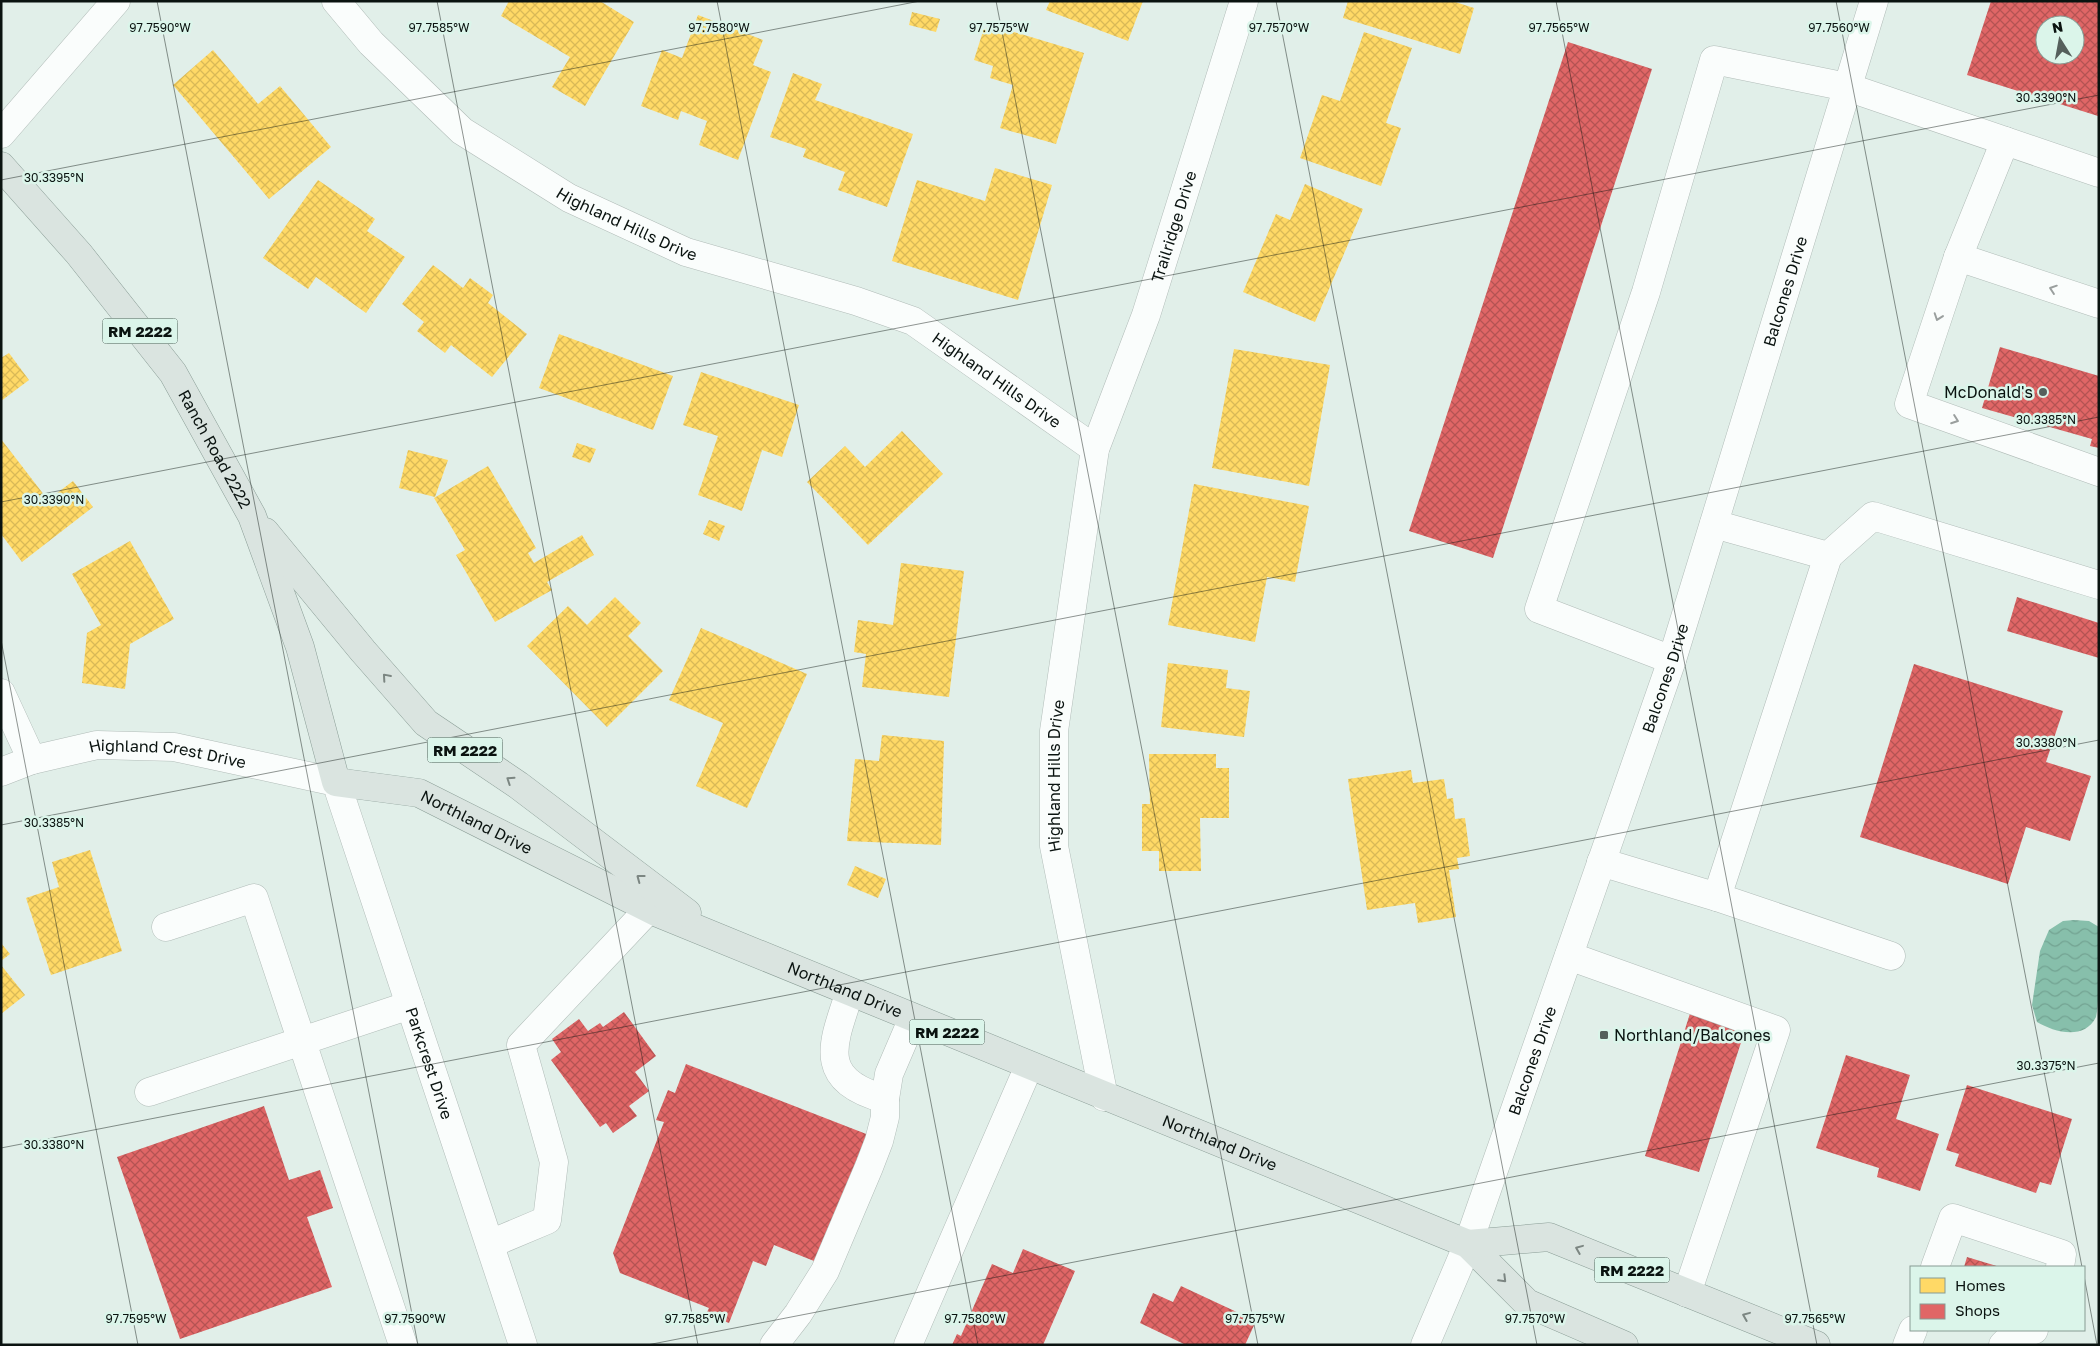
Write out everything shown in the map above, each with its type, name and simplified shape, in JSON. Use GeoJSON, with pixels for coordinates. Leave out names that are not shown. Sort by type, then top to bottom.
{"type":"FeatureCollection","features":[{"type":"Feature","properties":{"kind":"main road","name":"Ranch Road 2222"},"geometry":{"type":"LineString","coordinates":[[1,166],[79,254],[173,374],[252,516],[300,647],[336,782]]}},
{"type":"Feature","properties":{"kind":"main road","name":"RM 2222"},"geometry":{"type":"LineString","coordinates":[[252,516],[363,651],[426,723],[518,785],[656,902]]}},
{"type":"Feature","properties":{"kind":"main road","name":"Northland Drive"},"geometry":{"type":"LineString","coordinates":[[336,782],[419,793],[656,902],[721,939],[1468,1244],[1527,1304],[1624,1345]]}},
{"type":"Feature","properties":{"kind":"main road","name":"Northland Drive"},"geometry":{"type":"LineString","coordinates":[[1468,1244],[1549,1236],[1816,1345]]}},
{"type":"Feature","properties":{"kind":"street"},"geometry":{"type":"LineString","coordinates":[[1,134],[116,1]]}},
{"type":"Feature","properties":{"kind":"street","name":"Highland Hills Drive"},"geometry":{"type":"LineString","coordinates":[[336,1],[372,43],[462,131],[569,198],[686,252],[856,301],[913,321],[1095,449],[1054,731],[1054,846],[1104,1096]]}},
{"type":"Feature","properties":{"kind":"street","name":"Trailridge Drive"},"geometry":{"type":"LineString","coordinates":[[1095,449],[1146,315],[1244,1]]}},
{"type":"Feature","properties":{"kind":"street","name":"Balcones Drive"},"geometry":{"type":"LineString","coordinates":[[1425,1345],[1468,1244],[1672,660],[1874,1]]}},
{"type":"Feature","properties":{"kind":"street"},"geometry":{"type":"LineString","coordinates":[[1672,660],[1539,609],[1646,292],[1714,60],[1847,88],[2099,173]]}},
{"type":"Feature","properties":{"kind":"street"},"geometry":{"type":"LineString","coordinates":[[2005,141],[1958,257],[1909,404],[2099,472]]}},
{"type":"Feature","properties":{"kind":"street"},"geometry":{"type":"LineString","coordinates":[[1958,257],[2099,304]]}},
{"type":"Feature","properties":{"kind":"street"},"geometry":{"type":"LineString","coordinates":[[1717,897],[1828,556],[1873,516],[2099,585]]}},
{"type":"Feature","properties":{"kind":"street"},"geometry":{"type":"LineString","coordinates":[[1714,524],[1828,556]]}},
{"type":"Feature","properties":{"kind":"street"},"geometry":{"type":"LineString","coordinates":[[1,693],[32,760]]}},
{"type":"Feature","properties":{"kind":"street","name":"Highland Crest Drive"},"geometry":{"type":"LineString","coordinates":[[1,772],[32,760],[97,745],[174,747],[336,782]]}},
{"type":"Feature","properties":{"kind":"street","name":"Parkcrest Drive"},"geometry":{"type":"LineString","coordinates":[[336,782],[523,1345]]}},
{"type":"Feature","properties":{"kind":"street"},"geometry":{"type":"LineString","coordinates":[[1601,862],[1717,897],[1891,956]]}},
{"type":"Feature","properties":{"kind":"street"},"geometry":{"type":"LineString","coordinates":[[166,926],[254,898],[403,1345]]}},
{"type":"Feature","properties":{"kind":"street"},"geometry":{"type":"LineString","coordinates":[[490,1244],[547,1220],[554,1162],[521,1045],[656,902]]}},
{"type":"Feature","properties":{"kind":"street"},"geometry":{"type":"LineString","coordinates":[[1569,956],[1776,1030],[1687,1293]]}},
{"type":"Feature","properties":{"kind":"street"},"geometry":{"type":"LineString","coordinates":[[850,992],[834,1039],[833,1056],[840,1074],[851,1085],[866,1094],[884,1098]]}},
{"type":"Feature","properties":{"kind":"street"},"geometry":{"type":"LineString","coordinates":[[150,1092],[410,1005]]}},
{"type":"Feature","properties":{"kind":"street"},"geometry":{"type":"LineString","coordinates":[[774,1345],[798,1314],[825,1271],[880,1142],[885,1117],[884,1098],[889,1074],[913,1018]]}},
{"type":"Feature","properties":{"kind":"street"},"geometry":{"type":"LineString","coordinates":[[908,1345],[1029,1066]]}},
{"type":"Feature","properties":{"kind":"street"},"geometry":{"type":"LineString","coordinates":[[1935,1266],[1953,1218],[2062,1254],[2060,1266]]}},
{"type":"Feature","properties":{"kind":"street"},"geometry":{"type":"LineString","coordinates":[[1907,1345],[1913,1331]]}},
{"type":"Feature","properties":{"kind":"street"},"geometry":{"type":"LineString","coordinates":[[2003,1345],[2011,1337],[2031,1331]]}},
{"type":"Feature","properties":{"kind":"water"},"geometry":{"type":"Polygon","coordinates":[[[2063,921],[2089,921],[2099,927],[2098,1000],[2096,1017],[2091,1025],[2077,1032],[2068,1032],[2052,1029],[2037,1022],[2032,1005],[2040,951],[2049,930],[2063,921]]]}},
{"type":"Feature","properties":{"kind":"building: Homes"},"geometry":{"type":"Polygon","coordinates":[[[509,1],[600,1],[634,22],[585,106],[552,87],[570,57],[501,16],[509,1]]]}},
{"type":"Feature","properties":{"kind":"building: Homes"},"geometry":{"type":"Polygon","coordinates":[[[1050,1],[1143,1],[1128,41],[1046,10],[1050,1]]]}},
{"type":"Feature","properties":{"kind":"building: Homes"},"geometry":{"type":"Polygon","coordinates":[[[1348,1],[1452,1],[1474,8],[1460,54],[1343,18],[1348,1]]]}},
{"type":"Feature","properties":{"kind":"building: Homes"},"geometry":{"type":"Polygon","coordinates":[[[912,12],[940,19],[936,32],[909,25],[912,12]]]}},
{"type":"Feature","properties":{"kind":"building: Homes"},"geometry":{"type":"Polygon","coordinates":[[[698,15],[763,40],[753,65],[771,72],[738,160],[699,145],[707,121],[681,111],[678,120],[641,106],[662,50],[682,58],[698,15]]]}},
{"type":"Feature","properties":{"kind":"building: Homes"},"geometry":{"type":"Polygon","coordinates":[[[984,28],[1003,33],[1004,29],[1084,53],[1056,144],[1000,128],[1013,85],[990,78],[993,66],[974,60],[984,28]]]}},
{"type":"Feature","properties":{"kind":"building: Homes"},"geometry":{"type":"Polygon","coordinates":[[[1364,32],[1412,48],[1386,123],[1401,128],[1381,186],[1300,158],[1322,95],[1340,101],[1364,32]]]}},
{"type":"Feature","properties":{"kind":"building: Homes"},"geometry":{"type":"Polygon","coordinates":[[[213,50],[258,104],[280,86],[331,147],[269,199],[173,85],[213,50]]]}},
{"type":"Feature","properties":{"kind":"building: Homes"},"geometry":{"type":"Polygon","coordinates":[[[793,73],[822,84],[815,100],[913,134],[887,207],[838,190],[845,172],[803,157],[806,149],[770,137],[793,73]]]}},
{"type":"Feature","properties":{"kind":"building: Homes"},"geometry":{"type":"Polygon","coordinates":[[[995,168],[1052,185],[1018,300],[892,261],[917,180],[985,201],[995,168]]]}},
{"type":"Feature","properties":{"kind":"building: Homes"},"geometry":{"type":"Polygon","coordinates":[[[318,180],[375,219],[367,231],[405,257],[366,313],[316,277],[308,289],[263,258],[318,180]]]}},
{"type":"Feature","properties":{"kind":"building: Homes"},"geometry":{"type":"Polygon","coordinates":[[[1305,184],[1363,209],[1315,322],[1243,292],[1276,214],[1290,220],[1305,184]]]}},
{"type":"Feature","properties":{"kind":"building: Homes"},"geometry":{"type":"Polygon","coordinates":[[[433,265],[463,288],[470,278],[493,295],[488,303],[527,334],[492,377],[451,345],[445,353],[417,331],[424,322],[402,304],[433,265]]]}},
{"type":"Feature","properties":{"kind":"building: Homes"},"geometry":{"type":"Polygon","coordinates":[[[559,334],[673,376],[653,430],[539,388],[559,334]]]}},
{"type":"Feature","properties":{"kind":"building: Homes"},"geometry":{"type":"Polygon","coordinates":[[[1234,349],[1330,365],[1309,486],[1212,468],[1234,349]]]}},
{"type":"Feature","properties":{"kind":"building: Homes"},"geometry":{"type":"Polygon","coordinates":[[[9,353],[29,380],[1,401],[1,358],[9,353]]]}},
{"type":"Feature","properties":{"kind":"building: Homes"},"geometry":{"type":"Polygon","coordinates":[[[701,372],[799,405],[782,457],[762,450],[742,511],[698,495],[718,436],[683,425],[701,372]]]}},
{"type":"Feature","properties":{"kind":"building: Homes"},"geometry":{"type":"Polygon","coordinates":[[[902,431],[943,474],[868,545],[807,482],[845,446],[865,467],[902,431]]]}},
{"type":"Feature","properties":{"kind":"building: Homes"},"geometry":{"type":"Polygon","coordinates":[[[1,439],[48,500],[73,481],[93,507],[22,562],[1,534],[1,439]]]}},
{"type":"Feature","properties":{"kind":"building: Homes"},"geometry":{"type":"Polygon","coordinates":[[[577,443],[596,449],[590,463],[572,457],[577,443]]]}},
{"type":"Feature","properties":{"kind":"building: Homes"},"geometry":{"type":"Polygon","coordinates":[[[408,450],[448,460],[435,497],[399,488],[408,450]]]}},
{"type":"Feature","properties":{"kind":"building: Homes"},"geometry":{"type":"Polygon","coordinates":[[[488,466],[536,548],[528,553],[534,563],[582,535],[594,555],[547,582],[552,590],[495,622],[456,555],[465,550],[434,498],[488,466]]]}},
{"type":"Feature","properties":{"kind":"building: Homes"},"geometry":{"type":"Polygon","coordinates":[[[1194,484],[1309,506],[1295,582],[1267,577],[1255,642],[1168,625],[1194,484]]]}},
{"type":"Feature","properties":{"kind":"building: Homes"},"geometry":{"type":"Polygon","coordinates":[[[709,520],[725,526],[719,541],[703,534],[709,520]]]}},
{"type":"Feature","properties":{"kind":"building: Homes"},"geometry":{"type":"Polygon","coordinates":[[[130,541],[174,619],[130,644],[125,689],[82,683],[87,633],[101,625],[72,574],[130,541]]]}},
{"type":"Feature","properties":{"kind":"building: Homes"},"geometry":{"type":"Polygon","coordinates":[[[901,563],[964,571],[949,697],[862,687],[866,654],[854,652],[858,620],[893,625],[901,563]]]}},
{"type":"Feature","properties":{"kind":"building: Homes"},"geometry":{"type":"Polygon","coordinates":[[[615,597],[641,623],[628,636],[663,671],[607,727],[527,646],[568,606],[587,625],[615,597]]]}},
{"type":"Feature","properties":{"kind":"building: Homes"},"geometry":{"type":"Polygon","coordinates":[[[701,628],[807,674],[747,808],[696,786],[723,723],[669,700],[701,628]]]}},
{"type":"Feature","properties":{"kind":"building: Homes"},"geometry":{"type":"Polygon","coordinates":[[[1168,663],[1228,670],[1226,688],[1250,691],[1244,737],[1161,727],[1168,663]]]}},
{"type":"Feature","properties":{"kind":"building: Homes"},"geometry":{"type":"Polygon","coordinates":[[[882,735],[944,741],[941,845],[847,841],[855,759],[879,761],[882,735]]]}},
{"type":"Feature","properties":{"kind":"building: Homes"},"geometry":{"type":"Polygon","coordinates":[[[1149,754],[1216,754],[1216,768],[1229,768],[1229,818],[1200,818],[1201,871],[1159,871],[1159,851],[1142,851],[1142,804],[1150,804],[1149,754]]]}},
{"type":"Feature","properties":{"kind":"building: Homes"},"geometry":{"type":"Polygon","coordinates":[[[1411,770],[1413,783],[1444,779],[1447,799],[1453,798],[1455,819],[1465,818],[1470,856],[1457,858],[1459,869],[1449,870],[1456,917],[1418,923],[1415,903],[1367,910],[1348,779],[1411,770]]]}},
{"type":"Feature","properties":{"kind":"building: Homes"},"geometry":{"type":"Polygon","coordinates":[[[90,850],[122,951],[51,975],[26,898],[59,887],[52,862],[90,850]]]}},
{"type":"Feature","properties":{"kind":"building: Homes"},"geometry":{"type":"Polygon","coordinates":[[[855,866],[886,879],[878,898],[847,885],[855,866]]]}},
{"type":"Feature","properties":{"kind":"building: Homes"},"geometry":{"type":"Polygon","coordinates":[[[1,943],[10,954],[1,961],[1,943]]]}},
{"type":"Feature","properties":{"kind":"building: Homes"},"geometry":{"type":"Polygon","coordinates":[[[1,965],[25,995],[1,1014],[1,965]]]}},
{"type":"Feature","properties":{"kind":"building: Shops"},"geometry":{"type":"Polygon","coordinates":[[[1991,1],[2099,1],[2098,116],[1967,75],[1991,1]]]}},
{"type":"Feature","properties":{"kind":"building: Shops"},"geometry":{"type":"Polygon","coordinates":[[[1568,42],[1652,69],[1493,558],[1409,531],[1568,42]]]}},
{"type":"Feature","properties":{"kind":"building: Shops","name":"McDonald's"},"geometry":{"type":"Polygon","coordinates":[[[2000,347],[2099,376],[2099,448],[2090,446],[2092,439],[1982,408],[2000,347]]]}},
{"type":"Feature","properties":{"kind":"building: Shops"},"geometry":{"type":"Polygon","coordinates":[[[2017,597],[2099,623],[2099,658],[2007,631],[2017,597]]]}},
{"type":"Feature","properties":{"kind":"building: Shops"},"geometry":{"type":"Polygon","coordinates":[[[1914,664],[2063,711],[2046,762],[2091,776],[2070,841],[2026,827],[2008,884],[1860,837],[1914,664]]]}},
{"type":"Feature","properties":{"kind":"building: Shops"},"geometry":{"type":"Polygon","coordinates":[[[1693,1004],[1748,1021],[1699,1172],[1645,1156],[1693,1004]]]}},
{"type":"Feature","properties":{"kind":"building: Shops"},"geometry":{"type":"Polygon","coordinates":[[[624,1012],[656,1056],[635,1072],[649,1091],[629,1106],[637,1116],[613,1133],[606,1123],[600,1127],[551,1060],[561,1052],[552,1039],[579,1019],[588,1031],[600,1023],[603,1027],[624,1012]]]}},
{"type":"Feature","properties":{"kind":"building: Shops"},"geometry":{"type":"Polygon","coordinates":[[[1846,1055],[1910,1075],[1896,1119],[1939,1134],[1920,1191],[1877,1177],[1879,1168],[1816,1148],[1846,1055]]]}},
{"type":"Feature","properties":{"kind":"building: Shops"},"geometry":{"type":"Polygon","coordinates":[[[686,1064],[874,1137],[824,1265],[774,1245],[766,1266],[753,1261],[729,1323],[706,1314],[709,1308],[620,1273],[613,1253],[664,1122],[656,1120],[668,1090],[675,1093],[686,1064]]]}},
{"type":"Feature","properties":{"kind":"building: Shops"},"geometry":{"type":"Polygon","coordinates":[[[1967,1085],[2072,1119],[2051,1185],[2040,1182],[2036,1193],[1955,1166],[1959,1154],[1946,1150],[1967,1085]]]}},
{"type":"Feature","properties":{"kind":"building: Shops"},"geometry":{"type":"Polygon","coordinates":[[[264,1106],[289,1180],[320,1170],[333,1208],[307,1217],[332,1287],[180,1339],[117,1157],[264,1106]]]}},
{"type":"Feature","properties":{"kind":"building: Shops"},"geometry":{"type":"Polygon","coordinates":[[[1023,1249],[1075,1271],[1043,1345],[952,1345],[957,1334],[961,1336],[992,1264],[1013,1273],[1023,1249]]]}},
{"type":"Feature","properties":{"kind":"building: Shops"},"geometry":{"type":"Polygon","coordinates":[[[1967,1257],[1997,1266],[1964,1266],[1967,1257]]]}},
{"type":"Feature","properties":{"kind":"building: Shops"},"geometry":{"type":"Polygon","coordinates":[[[1181,1286],[1256,1321],[1245,1345],[1186,1345],[1140,1323],[1153,1293],[1173,1302],[1181,1286]]]}},
{"type":"Feature","properties":{"kind":"place","name":"McDonald's"},"geometry":{"type":"Point","coordinates":[2043,392]}},
{"type":"Feature","properties":{"kind":"place","name":"Northland/Balcones"},"geometry":{"type":"Point","coordinates":[1604,1035]}}]}
